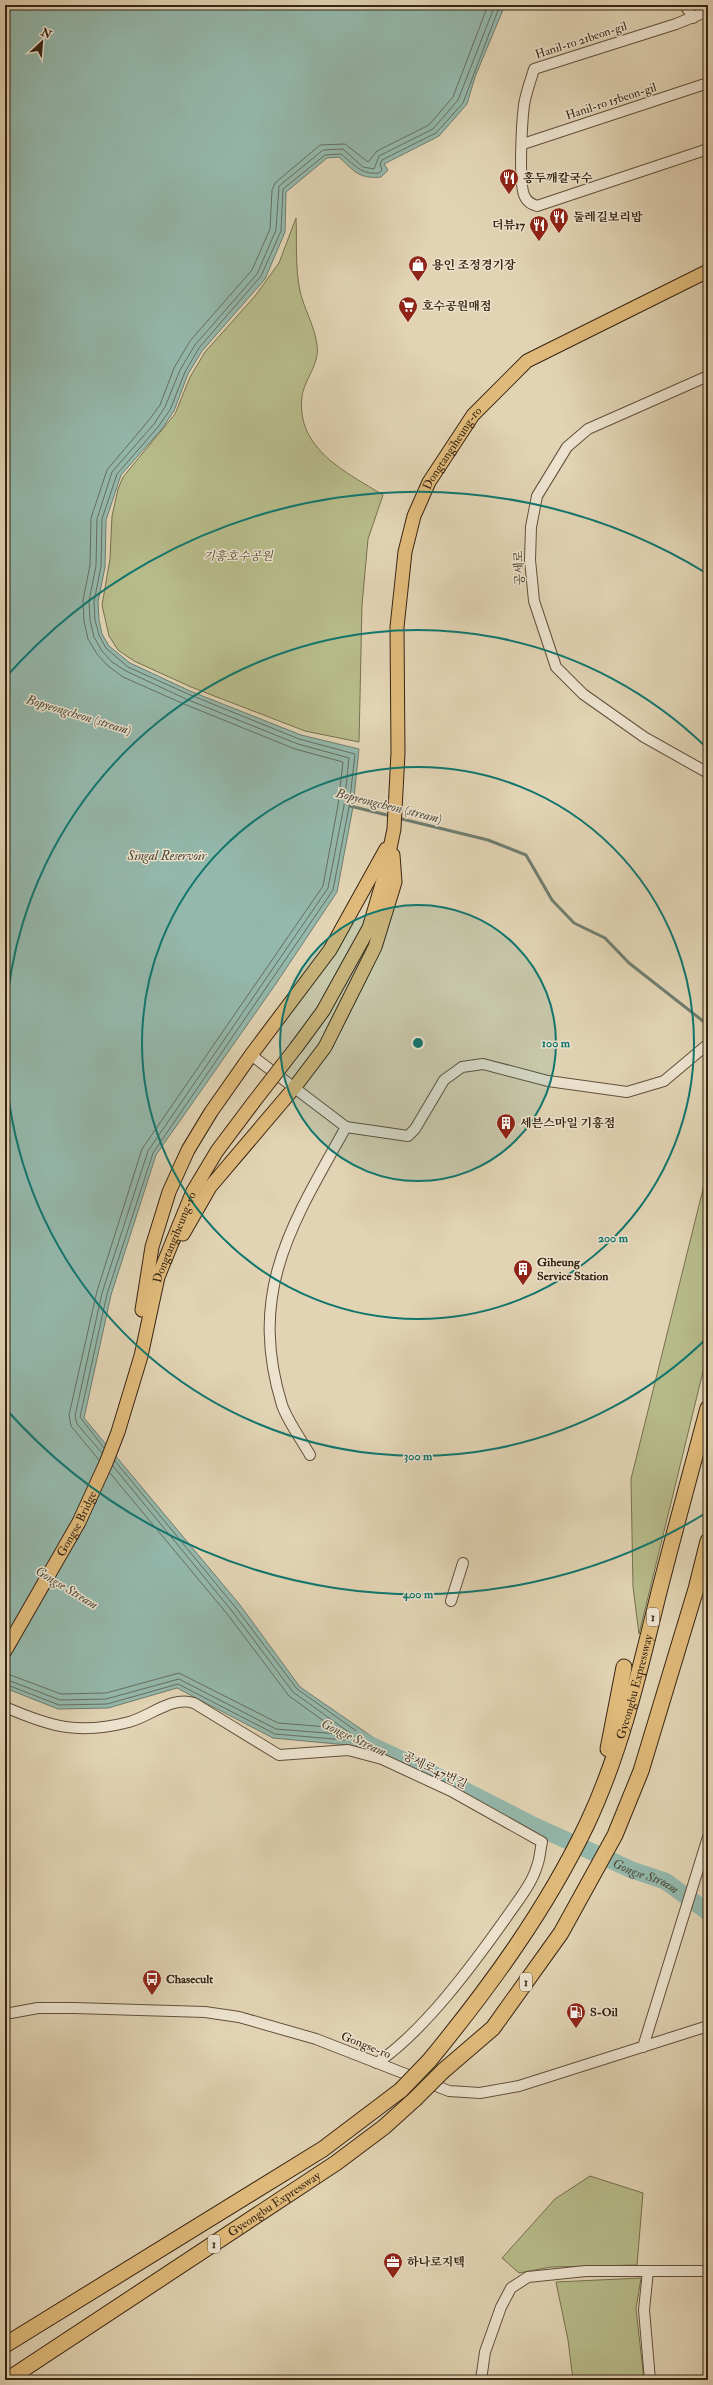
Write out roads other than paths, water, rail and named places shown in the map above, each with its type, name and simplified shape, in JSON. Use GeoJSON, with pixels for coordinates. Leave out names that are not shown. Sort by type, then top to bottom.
{"type":"FeatureCollection","features":[{"type":"Feature","properties":{"kind":"highway","name":"Gyeongbu Expressway"},"geometry":{"type":"LineString","coordinates":[[5,2345],[323,2149],[401,2090],[429,2061],[473,2007],[530,1925],[566,1866],[596,1803],[629,1712],[708,1408]]}},
{"type":"Feature","properties":{"kind":"highway","name":"Gyeongbu Expressway"},"geometry":{"type":"LineString","coordinates":[[7,2380],[336,2163],[384,2127],[443,2071],[493,2028],[561,1933],[615,1834],[641,1771],[696,1589],[708,1541]]}},
{"type":"Feature","properties":{"kind":"highway"},"geometry":{"type":"LineString","coordinates":[[596,1803],[624,1667]]}},
{"type":"Feature","properties":{"kind":"main road","name":"Dongtangiheung-ro"},"geometry":{"type":"LineString","coordinates":[[132,1389],[141,1356],[158,1277],[193,1191],[217,1151],[323,1011],[369,928],[384,877],[393,834],[398,753],[396,627],[405,552],[414,516],[429,482],[472,415],[527,361],[708,271]]}},
{"type":"Feature","properties":{"kind":"main road"},"geometry":{"type":"LineString","coordinates":[[690,280],[708,279]]}},
{"type":"Feature","properties":{"kind":"main road"},"geometry":{"type":"LineString","coordinates":[[141,1356],[141,1318],[152,1247],[168,1192],[188,1150],[210,1112],[330,950],[393,834]]}},
{"type":"Feature","properties":{"kind":"main road"},"geometry":{"type":"LineString","coordinates":[[158,1277],[210,1187],[294,1088],[325,1047],[375,947],[395,882],[393,834]]}},
{"type":"Feature","properties":{"kind":"main road","name":"Gongse Bridge"},"geometry":{"type":"LineString","coordinates":[[5,1651],[69,1539],[93,1493],[118,1432],[132,1389]]}},
{"type":"Feature","properties":{"kind":"street"},"geometry":{"type":"LineString","coordinates":[[685,5],[693,18]]}},
{"type":"Feature","properties":{"kind":"street","name":"Hanil-ro 21beon-gil"},"geometry":{"type":"LineString","coordinates":[[523,144],[524,104],[534,69],[693,18],[707,15]]}},
{"type":"Feature","properties":{"kind":"street","name":"Hanil-ro 15beon-gil"},"geometry":{"type":"LineString","coordinates":[[523,144],[708,83]]}},
{"type":"Feature","properties":{"kind":"street"},"geometry":{"type":"LineString","coordinates":[[523,144],[521,172],[524,196],[530,204],[537,206],[708,149]]}},
{"type":"Feature","properties":{"kind":"street","name":"공세로"},"geometry":{"type":"LineString","coordinates":[[708,376],[588,429],[567,447],[537,496],[531,526],[530,560],[534,601],[556,667],[583,694],[644,737],[708,772]]}},
{"type":"Feature","properties":{"kind":"street"},"geometry":{"type":"LineString","coordinates":[[251,1055],[346,1128],[408,1136],[414,1129],[444,1080],[462,1067],[483,1064],[548,1081],[627,1092],[664,1081],[708,1044]]}},
{"type":"Feature","properties":{"kind":"street"},"geometry":{"type":"LineString","coordinates":[[310,1455],[282,1406],[269,1341],[269,1313],[272,1288],[281,1254],[305,1200],[346,1128]]}},
{"type":"Feature","properties":{"kind":"street"},"geometry":{"type":"LineString","coordinates":[[451,1601],[463,1562]]}},
{"type":"Feature","properties":{"kind":"street","name":"공세로47번길"},"geometry":{"type":"LineString","coordinates":[[5,1707],[30,1719],[54,1726],[90,1730],[130,1722],[158,1711],[175,1701],[186,1700],[194,1702],[280,1755],[348,1750],[382,1759],[451,1791],[542,1842],[537,1867],[517,1902],[484,1949],[465,1974],[424,2020],[399,2046],[377,2063]]}},
{"type":"Feature","properties":{"kind":"street"},"geometry":{"type":"LineString","coordinates":[[643,2047],[708,1837]]}},
{"type":"Feature","properties":{"kind":"street","name":"Gongse-ro"},"geometry":{"type":"LineString","coordinates":[[5,2014],[38,2008],[205,2012],[256,2021],[316,2039],[449,2091],[480,2093],[519,2086],[708,2026]]}},
{"type":"Feature","properties":{"kind":"street"},"geometry":{"type":"LineString","coordinates":[[481,2380],[485,2352],[500,2307],[511,2288],[528,2277],[586,2271],[708,2271]]}},
{"type":"Feature","properties":{"kind":"street"},"geometry":{"type":"LineString","coordinates":[[648,2271],[644,2310],[650,2380]]}},
{"type":"Feature","properties":{"kind":"water","name":"Singal Reservoir"},"geometry":{"type":"Polygon","coordinates":[[[5,5],[505,5],[475,77],[467,104],[439,136],[384,164],[388,170],[381,177],[362,176],[349,167],[339,157],[327,158],[286,192],[285,232],[265,279],[202,351],[188,374],[174,411],[161,430],[121,475],[106,520],[105,567],[98,602],[99,620],[102,634],[109,646],[130,663],[190,691],[301,735],[359,749],[353,807],[337,892],[275,985],[156,1155],[111,1295],[84,1418],[240,1605],[300,1687],[390,1749],[273,1738],[177,1688],[108,1708],[58,1709],[5,1688],[5,5]]]}},
{"type":"Feature","properties":{"kind":"waterway","name":"Bopyeongcheon (stream)"},"geometry":{"type":"LineString","coordinates":[[350,806],[391,816]]}},
{"type":"Feature","properties":{"kind":"waterway","name":"Bopyeongcheon (stream)"},"geometry":{"type":"LineString","coordinates":[[398,818],[488,840],[526,855],[552,900],[574,923],[605,938],[629,963],[708,1025]]}},
{"type":"Feature","properties":{"kind":"waterway","name":"Gongse Stream"},"geometry":{"type":"LineString","coordinates":[[358,1739],[437,1776],[535,1826],[632,1870],[665,1881],[708,1912]]}},
{"type":"Feature","properties":{"kind":"place","name":"홍두깨칼국수"},"geometry":{"type":"Point","coordinates":[509,195]}},
{"type":"Feature","properties":{"kind":"place","name":"둘레길보리밥"},"geometry":{"type":"Point","coordinates":[559,234]}},
{"type":"Feature","properties":{"kind":"place","name":"더뷰17"},"geometry":{"type":"Point","coordinates":[539,242]}},
{"type":"Feature","properties":{"kind":"place","name":"용인 조정경기장"},"geometry":{"type":"Point","coordinates":[418,282]}},
{"type":"Feature","properties":{"kind":"place","name":"호수공원매점"},"geometry":{"type":"Point","coordinates":[408,323]}},
{"type":"Feature","properties":{"kind":"place","name":"세븐스마일 기흥점"},"geometry":{"type":"Point","coordinates":[506,1140]}},
{"type":"Feature","properties":{"kind":"place","name":"Giheung Service Station"},"geometry":{"type":"Point","coordinates":[523,1286]}},
{"type":"Feature","properties":{"kind":"place","name":"Chasecult"},"geometry":{"type":"Point","coordinates":[152,1996]}},
{"type":"Feature","properties":{"kind":"place","name":"S-Oil"},"geometry":{"type":"Point","coordinates":[576,2029]}},
{"type":"Feature","properties":{"kind":"place","name":"하나로지텍"},"geometry":{"type":"Point","coordinates":[393,2279]}},
{"type":"Feature","properties":{"kind":"park label","name":"기흥호수공원"},"geometry":{"type":"Point","coordinates":[238,556]}}]}
